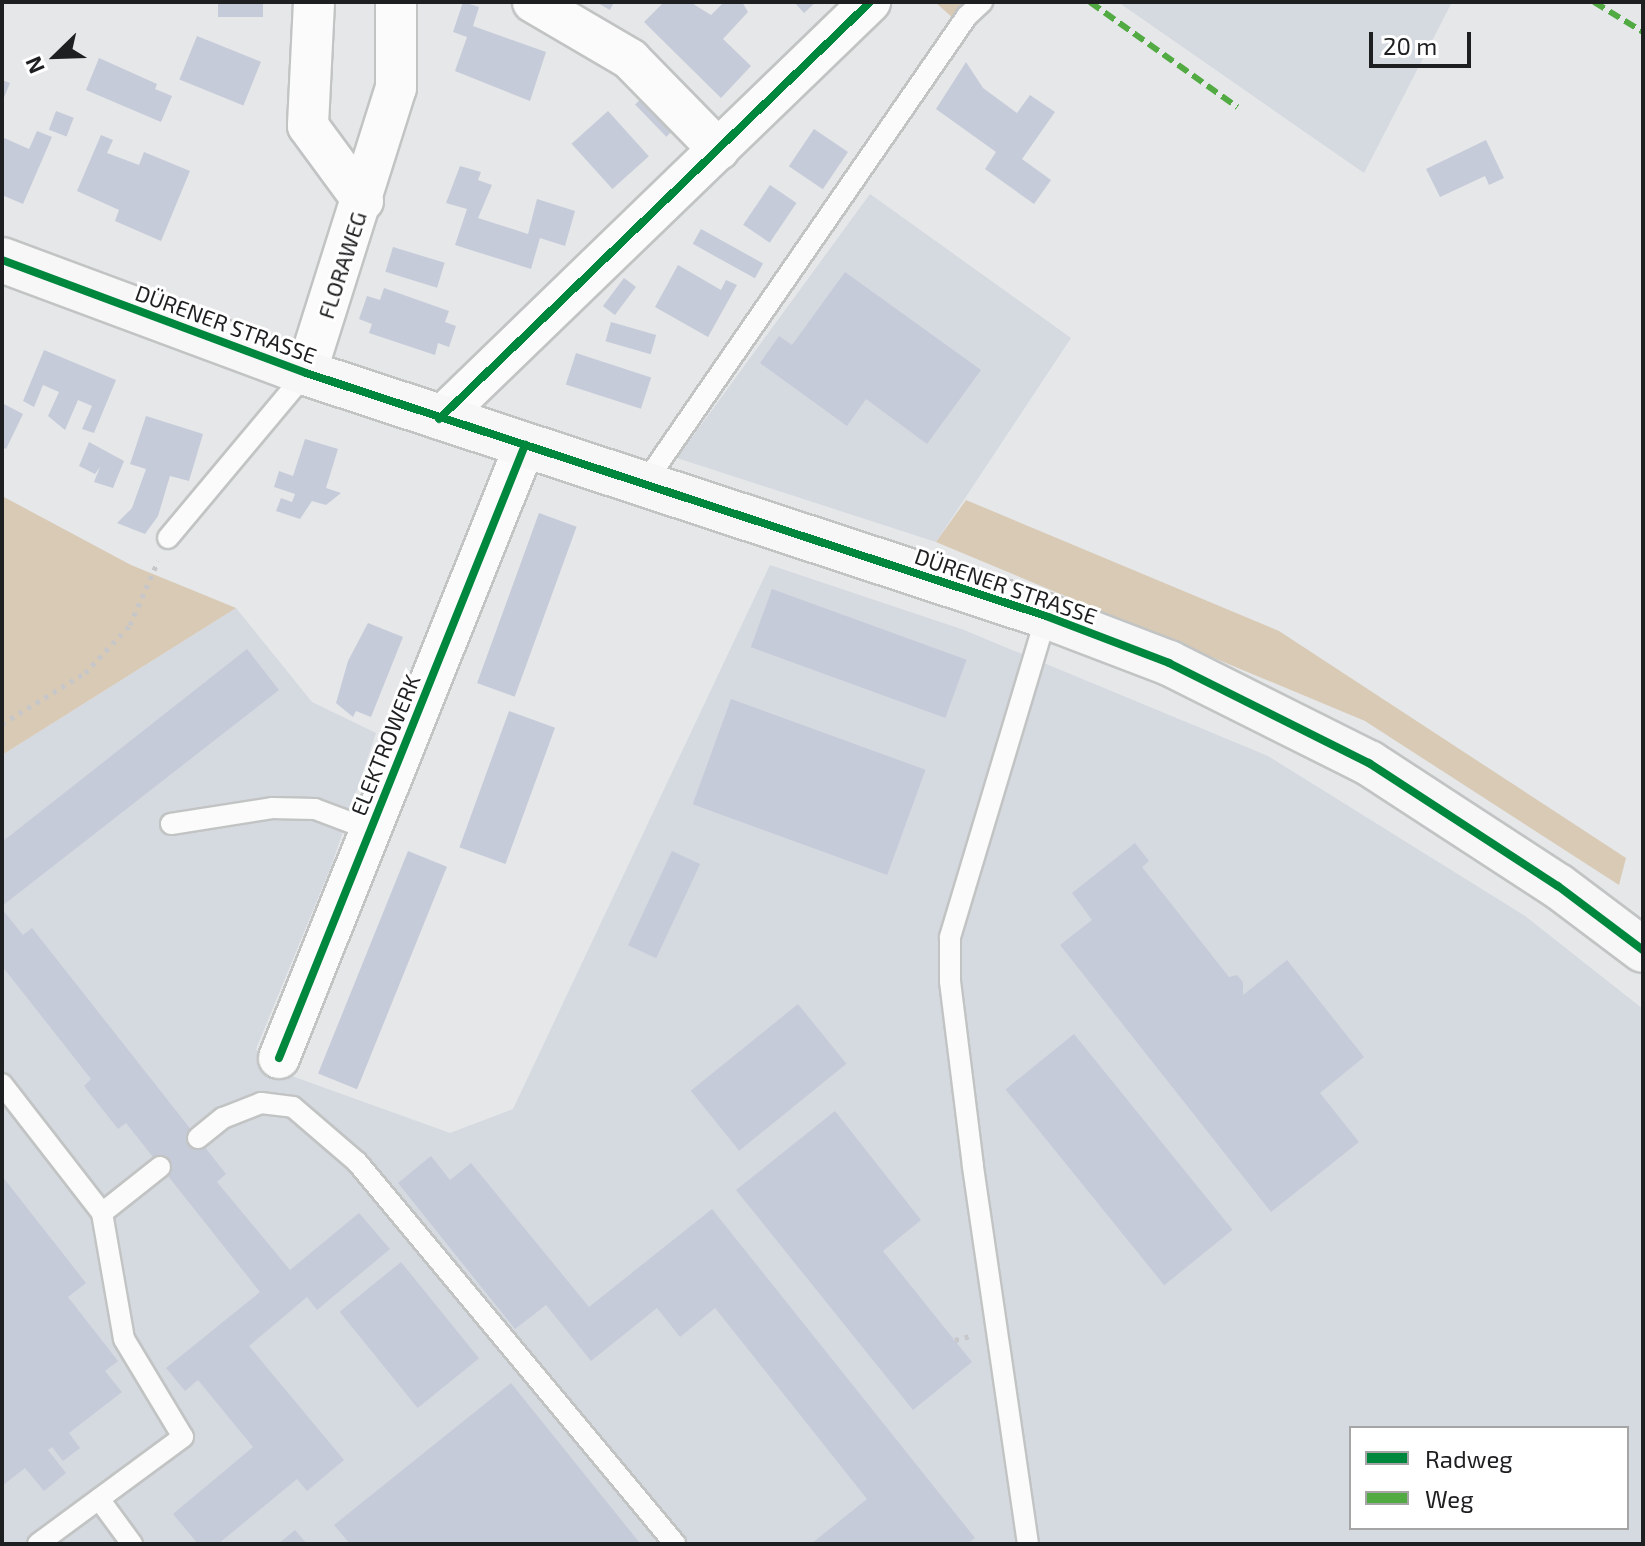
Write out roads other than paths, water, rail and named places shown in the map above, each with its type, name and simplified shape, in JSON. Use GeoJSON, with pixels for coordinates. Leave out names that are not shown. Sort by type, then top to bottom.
{"type":"FeatureCollection","features":[{"type":"Feature","properties":{"kind":"street","name":"FLORAWEG"},"geometry":{"type":"LineString","coordinates":[[314,2],[308,126],[363,201]]}},
{"type":"Feature","properties":{"kind":"street","name":"FLORAWEG"},"geometry":{"type":"LineString","coordinates":[[306,373],[363,201],[396,88],[396,2]]}},
{"type":"Feature","properties":{"kind":"street"},"geometry":{"type":"LineString","coordinates":[[533,2],[630,59],[719,150]]}},
{"type":"Feature","properties":{"kind":"street"},"geometry":{"type":"LineString","coordinates":[[439,419],[870,2]]}},
{"type":"Feature","properties":{"kind":"street","name":"DÜRENER STRASSE"},"geometry":{"type":"LineString","coordinates":[[2,260],[439,419],[1046,616],[1169,663],[1369,763],[1558,886],[1643,950]]}},
{"type":"Feature","properties":{"kind":"street","name":"ELEKTROWERK"},"geometry":{"type":"LineString","coordinates":[[279,1058],[525,445]]}},
{"type":"Feature","properties":{"kind":"lane"},"geometry":{"type":"LineString","coordinates":[[642,487],[967,16],[982,2]]}},
{"type":"Feature","properties":{"kind":"lane"},"geometry":{"type":"LineString","coordinates":[[168,538],[306,373]]}},
{"type":"Feature","properties":{"kind":"lane"},"geometry":{"type":"LineString","coordinates":[[1028,1544],[971,1150],[950,981],[950,937],[1046,616]]}},
{"type":"Feature","properties":{"kind":"lane"},"geometry":{"type":"LineString","coordinates":[[171,824],[272,808],[315,809],[371,830]]}},
{"type":"Feature","properties":{"kind":"lane"},"geometry":{"type":"LineString","coordinates":[[2,1084],[102,1213],[124,1339],[183,1437],[38,1544]]}},
{"type":"Feature","properties":{"kind":"lane"},"geometry":{"type":"LineString","coordinates":[[198,1138],[223,1118],[261,1103],[293,1107],[357,1162],[674,1544]]}},
{"type":"Feature","properties":{"kind":"lane"},"geometry":{"type":"LineString","coordinates":[[102,1213],[160,1167]]}},
{"type":"Feature","properties":{"kind":"lane"},"geometry":{"type":"LineString","coordinates":[[99,1499],[132,1544]]}}]}
